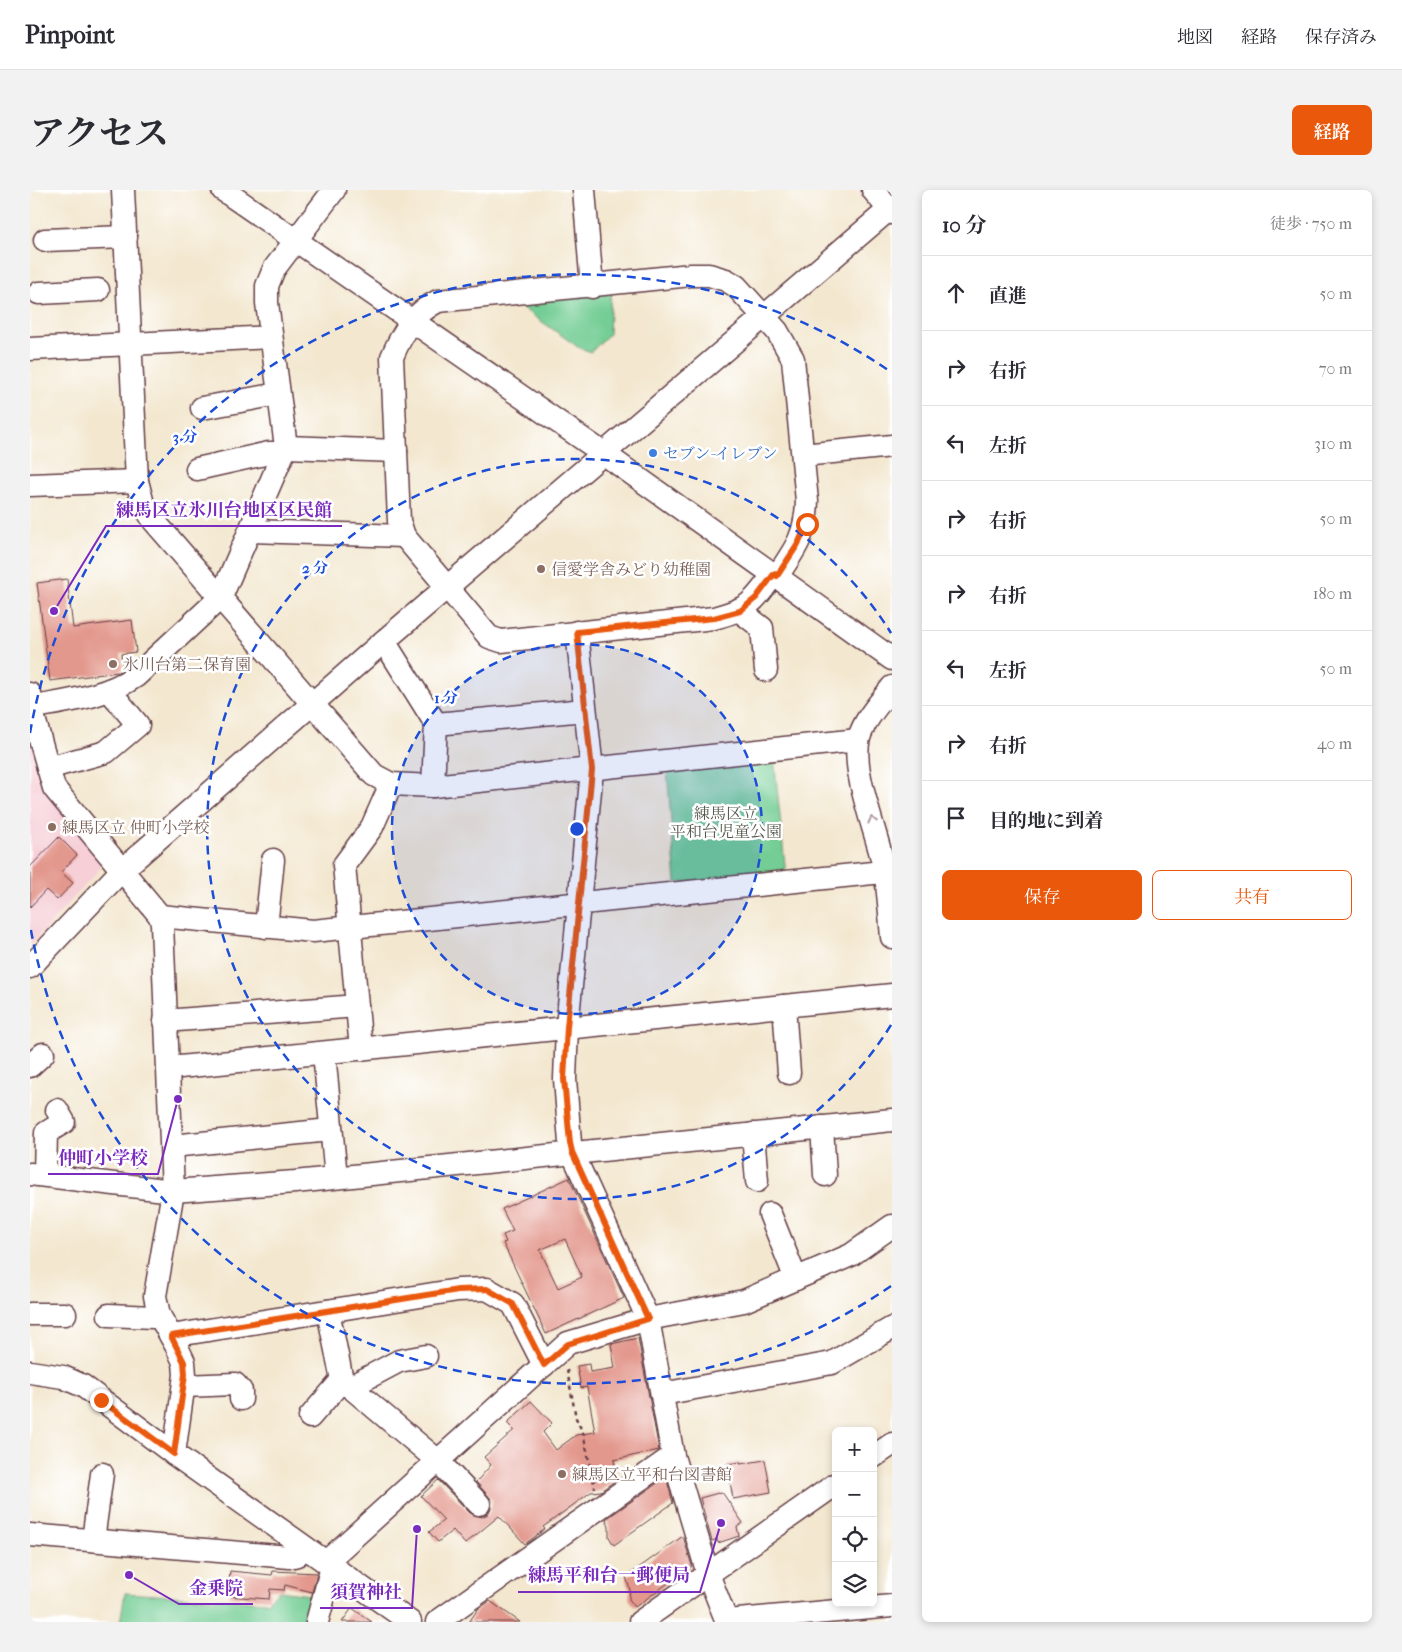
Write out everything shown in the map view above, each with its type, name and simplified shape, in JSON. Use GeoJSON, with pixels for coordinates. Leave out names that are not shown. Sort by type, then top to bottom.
{"type":"FeatureCollection","features":[{"type":"Feature","properties":{"kind":"street"},"geometry":{"type":"LineString","coordinates":[[123,190],[126,237],[113,289],[131,344],[138,481],[143,504],[312,704],[374,774],[391,784],[433,786],[858,740]]}},
{"type":"Feature","properties":{"kind":"street"},"geometry":{"type":"LineString","coordinates":[[223,190],[603,453],[892,659]]}},
{"type":"Feature","properties":{"kind":"street"},"geometry":{"type":"LineString","coordinates":[[174,1454],[184,1386],[184,1362],[159,1315],[155,1296],[173,1191],[170,1068],[166,1057],[160,916],[54,788],[30,703],[123,686],[221,597],[285,450],[271,337],[267,286],[274,269],[334,190]]}},
{"type":"Feature","properties":{"kind":"street"},"geometry":{"type":"LineString","coordinates":[[584,190],[592,287]]}},
{"type":"Feature","properties":{"kind":"street"},"geometry":{"type":"LineString","coordinates":[[30,967],[122,870],[603,453],[763,316],[891,210],[873,190]]}},
{"type":"Feature","properties":{"kind":"street"},"geometry":{"type":"LineString","coordinates":[[45,240],[126,237]]}},
{"type":"Feature","properties":{"kind":"street"},"geometry":{"type":"LineString","coordinates":[[709,275],[726,280],[736,286],[777,331],[793,358],[808,501],[807,524],[798,544],[775,575],[756,598],[740,611],[714,618],[501,641],[489,637],[404,536],[399,521],[392,357],[400,337],[423,308],[438,301],[592,287],[709,275]]}},
{"type":"Feature","properties":{"kind":"street"},"geometry":{"type":"LineString","coordinates":[[39,292],[113,289]]}},
{"type":"Feature","properties":{"kind":"street"},"geometry":{"type":"LineString","coordinates":[[30,349],[271,337]]}},
{"type":"Feature","properties":{"kind":"street"},"geometry":{"type":"LineString","coordinates":[[202,408],[278,394]]}},
{"type":"Feature","properties":{"kind":"street"},"geometry":{"type":"LineString","coordinates":[[803,455],[892,446]]}},
{"type":"Feature","properties":{"kind":"street"},"geometry":{"type":"LineString","coordinates":[[197,469],[285,450],[396,451]]}},
{"type":"Feature","properties":{"kind":"street"},"geometry":{"type":"LineString","coordinates":[[30,485],[138,481]]}},
{"type":"Feature","properties":{"kind":"street"},"geometry":{"type":"LineString","coordinates":[[250,531],[404,536]]}},
{"type":"Feature","properties":{"kind":"street"},"geometry":{"type":"LineString","coordinates":[[740,611],[762,628],[766,670]]}},
{"type":"Feature","properties":{"kind":"street"},"geometry":{"type":"LineString","coordinates":[[577,632],[592,770],[567,1027],[564,1079],[572,1152],[648,1319],[673,1456],[708,1574],[727,1622],[822,1617],[892,1606]]}},
{"type":"Feature","properties":{"kind":"street"},"geometry":{"type":"LineString","coordinates":[[384,641],[436,724],[433,786]]}},
{"type":"Feature","properties":{"kind":"street"},"geometry":{"type":"LineString","coordinates":[[892,687],[864,723],[858,740],[860,772],[888,872],[892,937]]}},
{"type":"Feature","properties":{"kind":"street"},"geometry":{"type":"LineString","coordinates":[[48,768],[106,752],[138,725],[108,690]]}},
{"type":"Feature","properties":{"kind":"street"},"geometry":{"type":"LineString","coordinates":[[436,724],[585,710]]}},
{"type":"Feature","properties":{"kind":"street"},"geometry":{"type":"LineString","coordinates":[[361,1049],[344,865],[372,827],[391,784]]}},
{"type":"Feature","properties":{"kind":"street"},"geometry":{"type":"LineString","coordinates":[[266,927],[273,860]]}},
{"type":"Feature","properties":{"kind":"street"},"geometry":{"type":"LineString","coordinates":[[160,916],[313,931],[888,872]]}},
{"type":"Feature","properties":{"kind":"street"},"geometry":{"type":"LineString","coordinates":[[170,1068],[892,995]]}},
{"type":"Feature","properties":{"kind":"street"},"geometry":{"type":"LineString","coordinates":[[165,1021],[357,1006]]}},
{"type":"Feature","properties":{"kind":"street"},"geometry":{"type":"LineString","coordinates":[[784,1006],[790,1073]]}},
{"type":"Feature","properties":{"kind":"street"},"geometry":{"type":"LineString","coordinates":[[324,1053],[336,1177]]}},
{"type":"Feature","properties":{"kind":"street"},"geometry":{"type":"LineString","coordinates":[[57,1110],[64,1122],[46,1133],[37,1174],[173,1191],[336,1177],[892,1120]]}},
{"type":"Feature","properties":{"kind":"street"},"geometry":{"type":"LineString","coordinates":[[822,1127],[825,1175]]}},
{"type":"Feature","properties":{"kind":"street"},"geometry":{"type":"LineString","coordinates":[[172,1146],[330,1130]]}},
{"type":"Feature","properties":{"kind":"street"},"geometry":{"type":"LineString","coordinates":[[753,1134],[757,1181]]}},
{"type":"Feature","properties":{"kind":"street"},"geometry":{"type":"LineString","coordinates":[[770,1214],[796,1279]]}},
{"type":"Feature","properties":{"kind":"street"},"geometry":{"type":"LineString","coordinates":[[317,1622],[329,1564],[438,1460],[568,1344],[648,1319],[744,1301],[851,1255],[892,1226]]}},
{"type":"Feature","properties":{"kind":"street"},"geometry":{"type":"LineString","coordinates":[[171,1336],[458,1290],[487,1289],[513,1304],[552,1358]]}},
{"type":"Feature","properties":{"kind":"street"},"geometry":{"type":"LineString","coordinates":[[328,1311],[346,1383],[438,1460],[479,1504]]}},
{"type":"Feature","properties":{"kind":"street"},"geometry":{"type":"LineString","coordinates":[[30,1314],[65,1314]]}},
{"type":"Feature","properties":{"kind":"street"},"geometry":{"type":"LineString","coordinates":[[109,1314],[153,1317],[159,1315]]}},
{"type":"Feature","properties":{"kind":"street"},"geometry":{"type":"LineString","coordinates":[[662,1394],[832,1364],[892,1328]]}},
{"type":"Feature","properties":{"kind":"street"},"geometry":{"type":"LineString","coordinates":[[310,1417],[346,1383],[399,1361],[426,1356]]}},
{"type":"Feature","properties":{"kind":"street"},"geometry":{"type":"LineString","coordinates":[[30,1372],[63,1377],[83,1386],[174,1454],[410,1622]]}},
{"type":"Feature","properties":{"kind":"street"},"geometry":{"type":"LineString","coordinates":[[184,1386],[235,1384],[241,1391],[241,1398]]}},
{"type":"Feature","properties":{"kind":"street"},"geometry":{"type":"LineString","coordinates":[[877,1454],[892,1444]]}},
{"type":"Feature","properties":{"kind":"street"},"geometry":{"type":"LineString","coordinates":[[437,1622],[673,1456]]}},
{"type":"Feature","properties":{"kind":"street"},"geometry":{"type":"LineString","coordinates":[[93,1540],[102,1474]]}},
{"type":"Feature","properties":{"kind":"street"},"geometry":{"type":"LineString","coordinates":[[640,1622],[832,1487]]}},
{"type":"Feature","properties":{"kind":"street"},"geometry":{"type":"LineString","coordinates":[[30,1535],[288,1557],[297,1555],[304,1547]]}},
{"type":"Feature","properties":{"kind":"path"},"geometry":{"type":"LineString","coordinates":[[552,1358],[565,1361],[576,1418],[583,1433],[597,1499],[601,1506]]}},
{"type":"Feature","properties":{"kind":"shaded area","name":"練馬区立 仲町小学校"},"geometry":{"type":"Polygon","coordinates":[[[30,731],[101,859],[101,868],[30,946],[30,731]]]}},
{"type":"Feature","properties":{"kind":"green space"},"geometry":{"type":"Polygon","coordinates":[[[611,289],[609,334],[591,352],[578,347],[511,300],[611,289]]]}},
{"type":"Feature","properties":{"kind":"green space","name":"練馬区立 平和台児童公園"},"geometry":{"type":"Polygon","coordinates":[[[774,758],[786,875],[676,883],[667,770],[774,758]]]}},
{"type":"Feature","properties":{"kind":"green space"},"geometry":{"type":"Polygon","coordinates":[[[279,1591],[318,1596],[312,1622],[120,1622],[125,1593],[267,1602],[279,1591]]]}},
{"type":"Feature","properties":{"kind":"building"},"geometry":{"type":"Polygon","coordinates":[[[67,579],[73,628],[132,620],[136,652],[121,654],[123,669],[118,672],[50,681],[37,583],[67,579]]]}},
{"type":"Feature","properties":{"kind":"building"},"geometry":{"type":"Polygon","coordinates":[[[59,837],[77,855],[61,872],[73,883],[57,900],[46,890],[30,907],[30,867],[59,837]]]}},
{"type":"Feature","properties":{"kind":"building"},"geometry":{"type":"Polygon","coordinates":[[[569,1178],[624,1298],[546,1334],[503,1243],[506,1242],[503,1235],[513,1231],[502,1209],[569,1178]],[[565,1239],[540,1250],[558,1288],[582,1277],[565,1239]]]}},
{"type":"Feature","properties":{"kind":"building"},"geometry":{"type":"Polygon","coordinates":[[[638,1338],[659,1450],[614,1460],[617,1479],[601,1491],[591,1492],[543,1527],[545,1529],[525,1544],[499,1516],[465,1544],[453,1530],[438,1542],[429,1532],[444,1520],[421,1496],[438,1480],[470,1513],[482,1517],[488,1514],[492,1500],[476,1482],[491,1465],[484,1457],[514,1430],[507,1423],[531,1401],[552,1423],[543,1432],[556,1450],[576,1435],[595,1432],[587,1387],[581,1388],[577,1366],[589,1364],[590,1372],[615,1368],[611,1344],[638,1338]]]}},
{"type":"Feature","properties":{"kind":"building"},"geometry":{"type":"Polygon","coordinates":[[[765,1460],[771,1492],[733,1499],[727,1464],[765,1460]]]}},
{"type":"Feature","properties":{"kind":"building"},"geometry":{"type":"Polygon","coordinates":[[[666,1477],[673,1503],[614,1545],[609,1537],[609,1527],[606,1519],[666,1477]]]}},
{"type":"Feature","properties":{"kind":"building"},"geometry":{"type":"Polygon","coordinates":[[[722,1492],[743,1523],[737,1527],[739,1536],[718,1543],[717,1539],[712,1541],[700,1498],[722,1492]]]}},
{"type":"Feature","properties":{"kind":"building"},"geometry":{"type":"Polygon","coordinates":[[[683,1536],[692,1566],[635,1607],[629,1599],[630,1590],[626,1577],[683,1536]]]}},
{"type":"Feature","properties":{"kind":"building"},"geometry":{"type":"Polygon","coordinates":[[[230,1571],[272,1575],[273,1571],[317,1573],[312,1592],[285,1585],[284,1590],[270,1589],[269,1599],[228,1596],[230,1571]]]}},
{"type":"Feature","properties":{"kind":"building"},"geometry":{"type":"Polygon","coordinates":[[[490,1601],[520,1622],[469,1622],[478,1609],[490,1601]]]}},
{"type":"Feature","properties":{"kind":"building"},"geometry":{"type":"Polygon","coordinates":[[[352,1608],[372,1622],[342,1622],[352,1608]]]}},
{"type":"Feature","properties":{"kind":"place","name":"セブン-イレブン"},"geometry":{"type":"Point","coordinates":[653,453]}},
{"type":"Feature","properties":{"kind":"place","name":"信愛学舎みどり幼稚園"},"geometry":{"type":"Point","coordinates":[541,569]}},
{"type":"Feature","properties":{"kind":"place","name":"練馬区立氷川台地区区民館"},"geometry":{"type":"Point","coordinates":[54,611]}},
{"type":"Feature","properties":{"kind":"place","name":"氷川台第二保育園"},"geometry":{"type":"Point","coordinates":[113,664]}},
{"type":"Feature","properties":{"kind":"place","name":"練馬区立 仲町小学校"},"geometry":{"type":"Point","coordinates":[52,827]}},
{"type":"Feature","properties":{"kind":"place","name":"仲町小学校"},"geometry":{"type":"Point","coordinates":[178,1099]}},
{"type":"Feature","properties":{"kind":"place","name":"練馬区立平和台図書館"},"geometry":{"type":"Point","coordinates":[562,1474]}},
{"type":"Feature","properties":{"kind":"place","name":"練馬平和台一郵便局"},"geometry":{"type":"Point","coordinates":[721,1523]}},
{"type":"Feature","properties":{"kind":"place","name":"須賀神社"},"geometry":{"type":"Point","coordinates":[417,1529]}},
{"type":"Feature","properties":{"kind":"place","name":"金乗院"},"geometry":{"type":"Point","coordinates":[129,1575]}},
{"type":"Feature","properties":{"kind":"route"},"geometry":{"type":"LineString","coordinates":[[101,1400],[174,1454],[185,1374],[184,1362],[171,1336],[458,1290],[487,1289],[513,1304],[544,1365],[568,1344],[648,1319],[572,1152],[570,1143],[564,1079],[567,1027],[592,770],[577,632],[714,618],[740,611],[756,598],[774,574],[777,576],[798,544],[807,524]]}}]}
